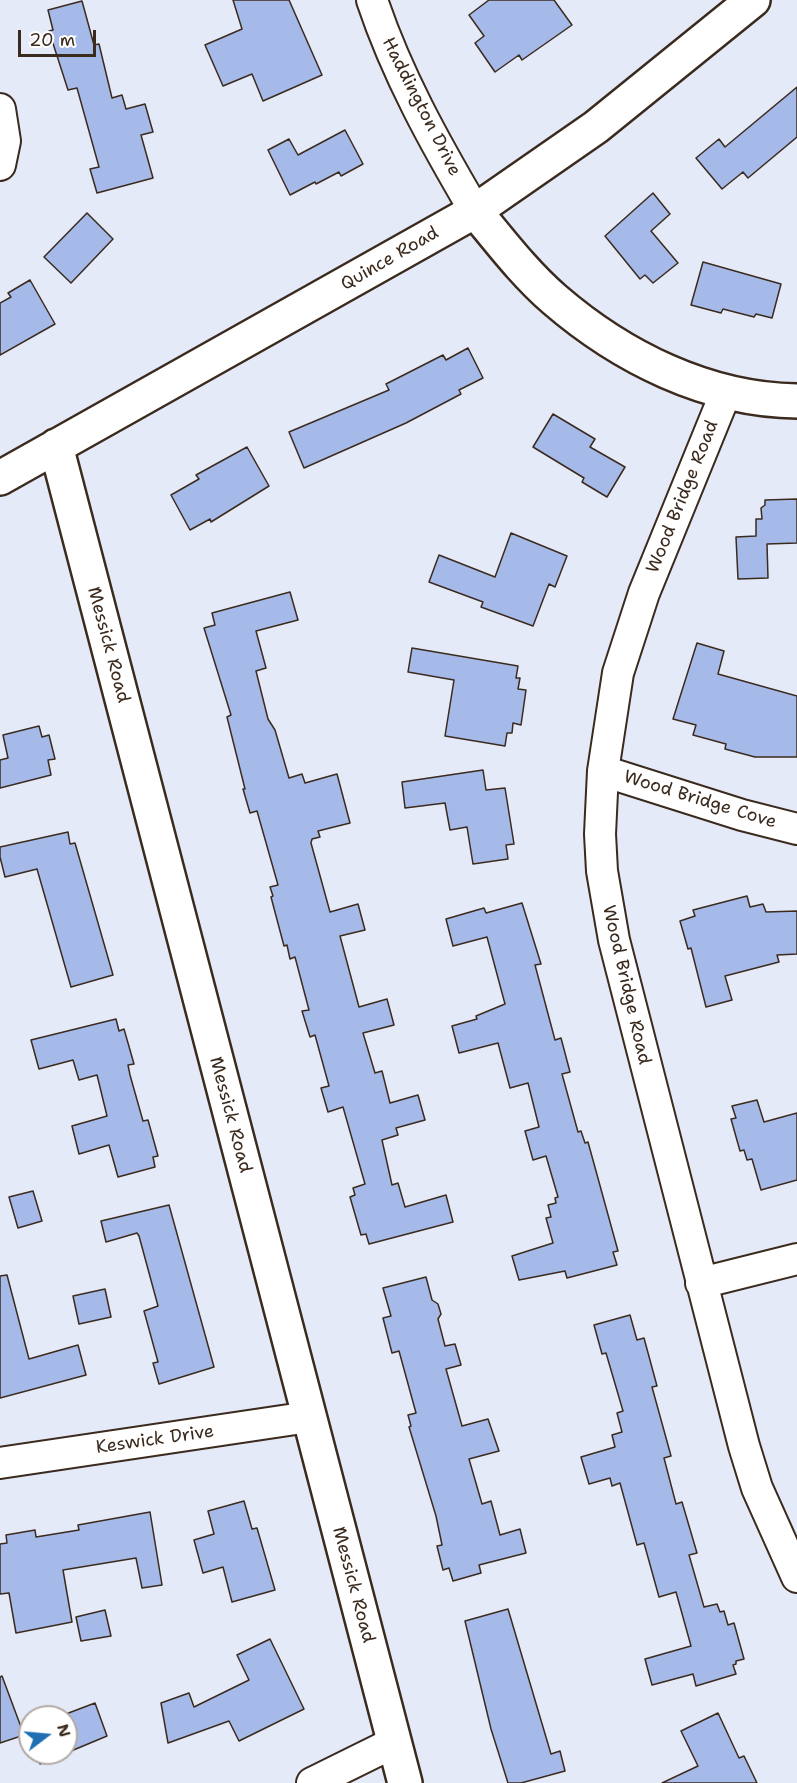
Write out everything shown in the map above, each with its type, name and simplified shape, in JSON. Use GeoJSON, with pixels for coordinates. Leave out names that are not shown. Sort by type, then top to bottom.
{"type":"FeatureCollection","features":[{"type":"Feature","properties":{"kind":"street","name":"Haddington Drive"},"geometry":{"type":"LineString","coordinates":[[372,0],[400,71],[430,134],[475,211]]}},
{"type":"Feature","properties":{"kind":"street","name":"Quince Road"},"geometry":{"type":"LineString","coordinates":[[0,478],[475,211],[596,127],[753,0]]}},
{"type":"Feature","properties":{"kind":"street"},"geometry":{"type":"LineString","coordinates":[[0,109],[5,141],[0,165]]}},
{"type":"Feature","properties":{"kind":"street"},"geometry":{"type":"LineString","coordinates":[[475,211],[515,260],[553,298],[592,330],[640,360],[726,392],[773,401],[797,401]]}},
{"type":"Feature","properties":{"kind":"street","name":"Wood Bridge Road"},"geometry":{"type":"LineString","coordinates":[[726,392],[630,631],[618,673],[603,771],[600,834],[607,908],[701,1283],[757,1488],[797,1577]]}},
{"type":"Feature","properties":{"kind":"street","name":"Messick Road"},"geometry":{"type":"LineString","coordinates":[[56,446],[405,1783]]}},
{"type":"Feature","properties":{"kind":"street","name":"Wood Bridge Cove"},"geometry":{"type":"LineString","coordinates":[[603,771],[742,815],[797,828]]}},
{"type":"Feature","properties":{"kind":"street"},"geometry":{"type":"LineString","coordinates":[[701,1283],[797,1259]]}},
{"type":"Feature","properties":{"kind":"street","name":"Keswick Drive"},"geometry":{"type":"LineString","coordinates":[[0,1463],[309,1417]]}},
{"type":"Feature","properties":{"kind":"street"},"geometry":{"type":"LineString","coordinates":[[312,1783],[395,1742]]}},
{"type":"Feature","properties":{"kind":"building"},"geometry":{"type":"Polygon","coordinates":[[[233,0],[289,0],[322,75],[263,101],[252,74],[223,86],[205,45],[242,29],[233,0]]]}},
{"type":"Feature","properties":{"kind":"building"},"geometry":{"type":"Polygon","coordinates":[[[489,0],[554,0],[572,25],[522,60],[519,55],[495,72],[475,43],[484,36],[469,15],[489,0]]]}},
{"type":"Feature","properties":{"kind":"building"},"geometry":{"type":"Polygon","coordinates":[[[82,1],[94,45],[99,44],[112,98],[122,95],[126,109],[145,104],[153,132],[141,135],[153,178],[97,193],[90,169],[99,167],[77,88],[68,90],[49,31],[53,30],[48,10],[82,1]]]}},
{"type":"Feature","properties":{"kind":"building"},"geometry":{"type":"Polygon","coordinates":[[[797,87],[797,137],[748,178],[743,172],[722,189],[696,158],[719,139],[725,147],[797,87]]]}},
{"type":"Feature","properties":{"kind":"building"},"geometry":{"type":"Polygon","coordinates":[[[345,130],[363,164],[341,176],[339,172],[290,195],[268,150],[289,139],[298,155],[345,130]]]}},
{"type":"Feature","properties":{"kind":"building"},"geometry":{"type":"Polygon","coordinates":[[[653,193],[670,214],[651,231],[678,263],[653,283],[645,275],[640,279],[605,236],[653,193]]]}},
{"type":"Feature","properties":{"kind":"building"},"geometry":{"type":"Polygon","coordinates":[[[87,213],[113,239],[71,283],[44,257],[87,213]]]}},
{"type":"Feature","properties":{"kind":"building"},"geometry":{"type":"Polygon","coordinates":[[[703,262],[781,284],[772,318],[756,314],[754,317],[723,309],[721,313],[691,305],[703,262]]]}},
{"type":"Feature","properties":{"kind":"building"},"geometry":{"type":"Polygon","coordinates":[[[30,280],[55,324],[0,355],[0,303],[11,297],[8,293],[30,280]]]}},
{"type":"Feature","properties":{"kind":"building"},"geometry":{"type":"Polygon","coordinates":[[[468,348],[483,378],[459,390],[461,394],[406,423],[304,468],[289,432],[389,390],[386,384],[443,355],[446,360],[468,348]]]}},
{"type":"Feature","properties":{"kind":"building"},"geometry":{"type":"Polygon","coordinates":[[[553,414],[595,439],[590,447],[625,467],[607,497],[582,482],[584,478],[533,447],[553,414]]]}},
{"type":"Feature","properties":{"kind":"building"},"geometry":{"type":"Polygon","coordinates":[[[247,447],[269,486],[211,522],[210,519],[190,530],[171,495],[199,479],[196,475],[247,447]]]}},
{"type":"Feature","properties":{"kind":"building"},"geometry":{"type":"Polygon","coordinates":[[[797,499],[797,543],[767,544],[768,578],[738,579],[736,537],[756,536],[756,519],[762,519],[761,508],[765,505],[765,500],[797,499]]]}},
{"type":"Feature","properties":{"kind":"building"},"geometry":{"type":"Polygon","coordinates":[[[511,533],[567,556],[555,587],[549,584],[533,626],[481,607],[483,602],[429,582],[439,555],[495,577],[511,533]]]}},
{"type":"Feature","properties":{"kind":"building"},"geometry":{"type":"Polygon","coordinates":[[[290,592],[298,620],[256,631],[266,668],[256,671],[268,719],[275,730],[289,778],[302,774],[305,783],[337,774],[350,823],[318,831],[320,837],[312,839],[311,843],[330,912],[358,904],[365,930],[340,936],[359,1007],[387,999],[394,1025],[363,1033],[375,1073],[382,1071],[390,1103],[418,1095],[425,1120],[396,1128],[398,1135],[382,1140],[392,1185],[398,1183],[405,1207],[446,1195],[453,1222],[369,1244],[366,1234],[361,1235],[350,1197],[355,1195],[353,1188],[365,1184],[343,1107],[328,1112],[321,1088],[329,1086],[315,1035],[310,1037],[302,1011],[309,1010],[295,957],[290,959],[287,945],[284,946],[271,897],[273,896],[270,887],[278,885],[257,811],[250,813],[243,789],[245,789],[227,717],[231,715],[204,628],[215,625],[212,613],[290,592]]]}},
{"type":"Feature","properties":{"kind":"building"},"geometry":{"type":"Polygon","coordinates":[[[697,643],[724,651],[718,674],[797,696],[797,757],[755,757],[725,749],[726,744],[693,735],[696,725],[673,719],[697,643]]]}},
{"type":"Feature","properties":{"kind":"building"},"geometry":{"type":"Polygon","coordinates":[[[412,648],[518,666],[516,678],[520,678],[518,689],[526,690],[521,725],[513,723],[512,733],[507,733],[505,746],[445,736],[454,680],[408,672],[412,648]]]}},
{"type":"Feature","properties":{"kind":"building"},"geometry":{"type":"Polygon","coordinates":[[[39,726],[42,737],[49,735],[55,759],[48,760],[51,775],[0,788],[0,760],[8,758],[3,735],[39,726]]]}},
{"type":"Feature","properties":{"kind":"building"},"geometry":{"type":"Polygon","coordinates":[[[483,770],[486,790],[505,788],[514,844],[506,845],[508,859],[473,864],[467,827],[450,830],[445,803],[405,808],[402,782],[483,770]]]}},
{"type":"Feature","properties":{"kind":"building"},"geometry":{"type":"Polygon","coordinates":[[[68,832],[70,844],[75,843],[113,975],[71,987],[37,869],[5,877],[0,857],[0,847],[68,832]]]}},
{"type":"Feature","properties":{"kind":"building"},"geometry":{"type":"Polygon","coordinates":[[[747,896],[750,907],[763,904],[766,912],[797,911],[797,954],[777,955],[779,962],[725,976],[732,1000],[706,1007],[691,948],[688,949],[680,921],[695,916],[693,910],[747,896]]]}},
{"type":"Feature","properties":{"kind":"building"},"geometry":{"type":"Polygon","coordinates":[[[522,903],[541,964],[535,965],[555,1040],[561,1038],[570,1072],[562,1074],[578,1132],[581,1131],[585,1143],[588,1142],[618,1251],[613,1252],[617,1265],[567,1278],[565,1271],[519,1280],[512,1256],[553,1243],[546,1218],[551,1217],[548,1205],[556,1203],[555,1198],[558,1197],[546,1156],[533,1160],[525,1131],[539,1127],[528,1083],[510,1088],[498,1043],[459,1053],[452,1026],[477,1019],[476,1016],[505,1004],[487,937],[453,946],[446,919],[484,908],[486,913],[522,903]]]}},
{"type":"Feature","properties":{"kind":"building"},"geometry":{"type":"Polygon","coordinates":[[[116,1019],[119,1031],[124,1029],[134,1064],[128,1065],[130,1075],[143,1121],[148,1120],[158,1156],[153,1157],[155,1167],[118,1177],[109,1145],[79,1154],[72,1126],[107,1116],[97,1075],[79,1080],[73,1060],[39,1069],[31,1040],[116,1019]]]}},
{"type":"Feature","properties":{"kind":"building"},"geometry":{"type":"Polygon","coordinates":[[[757,1100],[764,1122],[797,1113],[797,1180],[761,1190],[752,1159],[747,1160],[744,1150],[740,1151],[731,1119],[736,1118],[732,1106],[757,1100]]]}},
{"type":"Feature","properties":{"kind":"building"},"geometry":{"type":"Polygon","coordinates":[[[33,1191],[42,1221],[18,1228],[9,1197],[33,1191]]]}},
{"type":"Feature","properties":{"kind":"building"},"geometry":{"type":"Polygon","coordinates":[[[169,1205],[214,1367],[159,1384],[153,1363],[158,1362],[144,1311],[158,1306],[139,1236],[137,1233],[106,1242],[101,1221],[169,1205]]]}},
{"type":"Feature","properties":{"kind":"building"},"geometry":{"type":"Polygon","coordinates":[[[7,1275],[29,1359],[78,1345],[86,1375],[0,1398],[0,1276],[7,1275]]]}},
{"type":"Feature","properties":{"kind":"building"},"geometry":{"type":"Polygon","coordinates":[[[426,1277],[432,1300],[438,1304],[441,1314],[438,1319],[445,1346],[455,1344],[461,1365],[446,1369],[462,1426],[488,1419],[499,1451],[469,1459],[482,1504],[491,1501],[500,1535],[520,1529],[526,1553],[479,1565],[481,1573],[453,1581],[449,1568],[443,1570],[437,1546],[442,1545],[436,1516],[409,1427],[411,1426],[408,1415],[416,1413],[399,1351],[392,1353],[383,1318],[391,1316],[383,1288],[426,1277]]]}},
{"type":"Feature","properties":{"kind":"building"},"geometry":{"type":"Polygon","coordinates":[[[105,1289],[111,1317],[79,1324],[73,1296],[105,1289]]]}},
{"type":"Feature","properties":{"kind":"building"},"geometry":{"type":"Polygon","coordinates":[[[630,1315],[637,1340],[644,1338],[657,1386],[652,1387],[671,1456],[664,1458],[676,1504],[682,1502],[697,1553],[689,1555],[704,1607],[717,1604],[720,1612],[724,1611],[728,1625],[734,1623],[744,1659],[736,1661],[733,1665],[736,1674],[696,1686],[693,1674],[652,1685],[645,1659],[691,1646],[676,1592],[659,1597],[644,1543],[637,1545],[620,1483],[612,1486],[610,1478],[589,1484],[581,1457],[615,1447],[612,1435],[622,1432],[617,1413],[623,1411],[606,1353],[602,1354],[594,1325],[630,1315]]]}},
{"type":"Feature","properties":{"kind":"building"},"geometry":{"type":"Polygon","coordinates":[[[244,1501],[252,1529],[257,1528],[275,1590],[232,1602],[223,1567],[203,1573],[194,1540],[214,1534],[208,1511],[244,1501]]]}},
{"type":"Feature","properties":{"kind":"building"},"geometry":{"type":"Polygon","coordinates":[[[150,1512],[162,1585],[142,1588],[136,1558],[63,1570],[72,1622],[16,1633],[9,1593],[0,1594],[0,1544],[7,1543],[6,1535],[35,1530],[36,1537],[79,1530],[78,1525],[150,1512]]]}},
{"type":"Feature","properties":{"kind":"building"},"geometry":{"type":"Polygon","coordinates":[[[508,1609],[551,1754],[560,1751],[565,1771],[521,1783],[508,1783],[491,1729],[465,1621],[508,1609]]]}},
{"type":"Feature","properties":{"kind":"building"},"geometry":{"type":"Polygon","coordinates":[[[105,1610],[111,1636],[81,1641],[76,1617],[105,1610]]]}},
{"type":"Feature","properties":{"kind":"building"},"geometry":{"type":"Polygon","coordinates":[[[270,1639],[304,1709],[239,1741],[229,1721],[168,1743],[161,1703],[189,1693],[194,1707],[249,1680],[237,1655],[270,1639]]]}},
{"type":"Feature","properties":{"kind":"building"},"geometry":{"type":"Polygon","coordinates":[[[2,1676],[18,1719],[18,1737],[0,1743],[0,1677],[2,1676]]]}},
{"type":"Feature","properties":{"kind":"building"},"geometry":{"type":"Polygon","coordinates":[[[95,1703],[107,1736],[78,1748],[78,1709],[95,1703]]]}},
{"type":"Feature","properties":{"kind":"building"},"geometry":{"type":"Polygon","coordinates":[[[718,1713],[739,1758],[744,1756],[757,1783],[662,1783],[698,1766],[681,1731],[718,1713]]]}}]}
